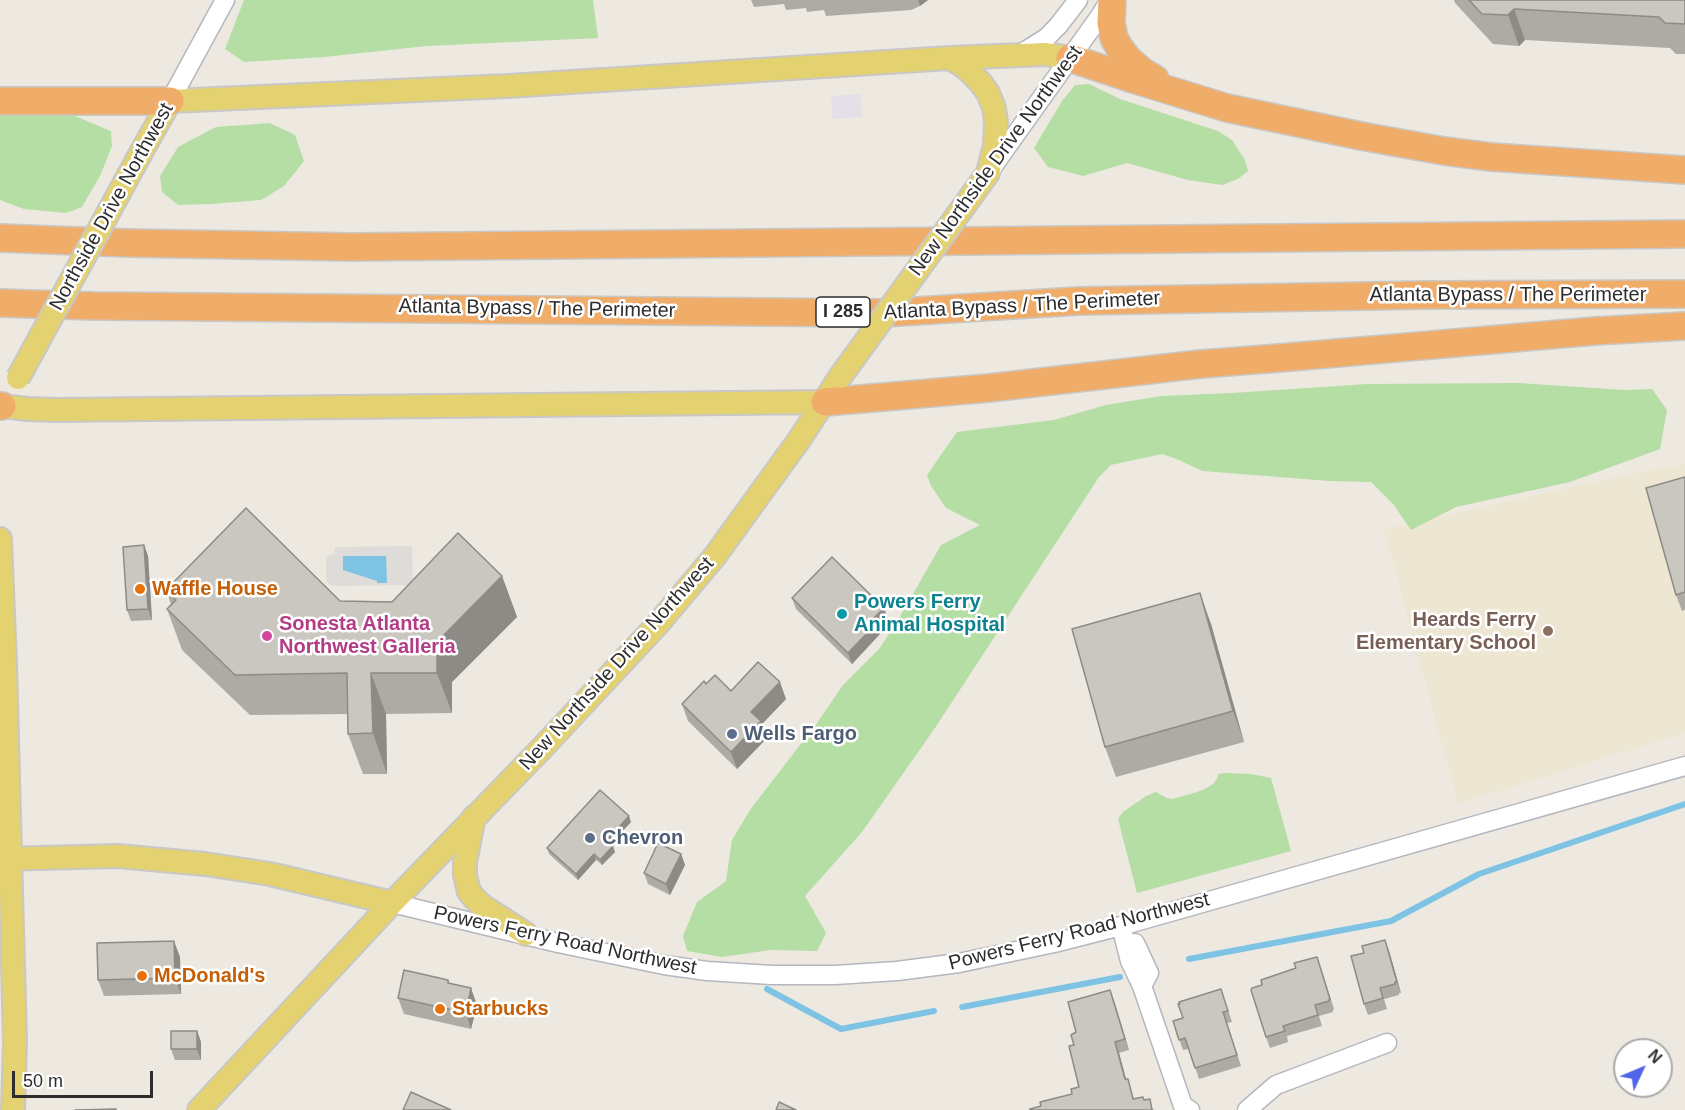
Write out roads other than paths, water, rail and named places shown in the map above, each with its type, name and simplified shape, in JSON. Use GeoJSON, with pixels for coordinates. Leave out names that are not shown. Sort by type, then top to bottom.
{"type":"FeatureCollection","features":[{"type":"Feature","properties":{"kind":"highway"},"geometry":{"type":"LineString","coordinates":[[1111,0],[1111,23],[1114,38],[1128,59],[1143,72],[1182,94]]}},
{"type":"Feature","properties":{"kind":"highway"},"geometry":{"type":"LineString","coordinates":[[1070,58],[1238,110],[1361,136],[1491,157],[1685,170]]}},
{"type":"Feature","properties":{"kind":"highway"},"geometry":{"type":"LineString","coordinates":[[0,101],[170,101]]}},
{"type":"Feature","properties":{"kind":"highway"},"geometry":{"type":"LineString","coordinates":[[0,238],[351,247],[1685,234]]}},
{"type":"Feature","properties":{"kind":"highway","name":"Atlanta Bypass / The Perimeter"},"geometry":{"type":"LineString","coordinates":[[0,303],[94,306],[883,313],[1078,301],[1426,295],[1685,294]]}},
{"type":"Feature","properties":{"kind":"highway"},"geometry":{"type":"LineString","coordinates":[[825,402],[989,388],[1212,363],[1583,332],[1685,326]]}},
{"type":"Feature","properties":{"kind":"main road"},"geometry":{"type":"LineString","coordinates":[[170,101],[508,86],[950,58],[1047,54],[1070,58]]}},
{"type":"Feature","properties":{"kind":"main road"},"geometry":{"type":"LineString","coordinates":[[950,58],[966,68],[980,82],[988,93],[994,108],[995,145],[988,173]]}},
{"type":"Feature","properties":{"kind":"main road","name":"Northside Drive Northwest"},"geometry":{"type":"LineString","coordinates":[[1,409],[170,101]]}},
{"type":"Feature","properties":{"kind":"main road","name":"New Northside Drive Northwest"},"geometry":{"type":"LineString","coordinates":[[199,1110],[392,903],[610,676],[699,576],[764,490],[840,377],[988,173]]}},
{"type":"Feature","properties":{"kind":"main road"},"geometry":{"type":"LineString","coordinates":[[1,409],[825,402]]}},
{"type":"Feature","properties":{"kind":"main road"},"geometry":{"type":"LineString","coordinates":[[0,539],[5,664],[5,859],[15,1041],[13,1110]]}},
{"type":"Feature","properties":{"kind":"main road"},"geometry":{"type":"LineString","coordinates":[[474,817],[465,862],[469,892],[484,907],[526,934]]}},
{"type":"Feature","properties":{"kind":"main road","name":"Powers Ferry Road Northwest"},"geometry":{"type":"LineString","coordinates":[[5,859],[118,856],[205,864],[280,876],[392,903]]}},
{"type":"Feature","properties":{"kind":"street","name":"Northside Drive Northwest"},"geometry":{"type":"LineString","coordinates":[[170,101],[225,0]]}},
{"type":"Feature","properties":{"kind":"street","name":"New Northside Drive Northwest"},"geometry":{"type":"LineString","coordinates":[[1017,56],[1046,38],[1078,0]]}},
{"type":"Feature","properties":{"kind":"street","name":"New Northside Drive Northwest"},"geometry":{"type":"LineString","coordinates":[[988,173],[1111,0]]}},
{"type":"Feature","properties":{"kind":"street","name":"Powers Ferry Road Northwest"},"geometry":{"type":"LineString","coordinates":[[392,903],[558,943],[664,965],[706,971],[772,975],[835,975],[897,971],[959,963],[1121,926],[1685,766]]}},
{"type":"Feature","properties":{"kind":"street"},"geometry":{"type":"LineString","coordinates":[[1121,926],[1136,945],[1149,973],[1142,986],[1183,1106],[1190,1110]]}},
{"type":"Feature","properties":{"kind":"street"},"geometry":{"type":"LineString","coordinates":[[1246,1110],[1276,1085],[1387,1043]]}},
{"type":"Feature","properties":{"kind":"water"},"geometry":{"type":"Polygon","coordinates":[[[343,556],[386,556],[387,583],[377,583],[377,581],[343,570],[343,556]]]}},
{"type":"Feature","properties":{"kind":"waterway"},"geometry":{"type":"LineString","coordinates":[[1189,959],[1391,921],[1479,874],[1685,804]]}},
{"type":"Feature","properties":{"kind":"waterway"},"geometry":{"type":"LineString","coordinates":[[962,1007],[1120,977]]}},
{"type":"Feature","properties":{"kind":"waterway"},"geometry":{"type":"LineString","coordinates":[[767,989],[841,1029],[934,1011]]}},
{"type":"Feature","properties":{"kind":"place","name":"Waffle House"},"geometry":{"type":"Point","coordinates":[140,589]}},
{"type":"Feature","properties":{"kind":"place","name":"Powers Ferry Animal Hospital"},"geometry":{"type":"Point","coordinates":[842,614]}},
{"type":"Feature","properties":{"kind":"place","name":"Heards Ferry Elementary School"},"geometry":{"type":"Point","coordinates":[1548,631]}},
{"type":"Feature","properties":{"kind":"place","name":"Sonesta Atlanta Northwest Galleria"},"geometry":{"type":"Point","coordinates":[267,636]}},
{"type":"Feature","properties":{"kind":"place","name":"Wells Fargo"},"geometry":{"type":"Point","coordinates":[732,734]}},
{"type":"Feature","properties":{"kind":"place","name":"Chevron"},"geometry":{"type":"Point","coordinates":[590,838]}},
{"type":"Feature","properties":{"kind":"place","name":"McDonald's"},"geometry":{"type":"Point","coordinates":[142,976]}},
{"type":"Feature","properties":{"kind":"place","name":"Starbucks"},"geometry":{"type":"Point","coordinates":[440,1009]}}]}
